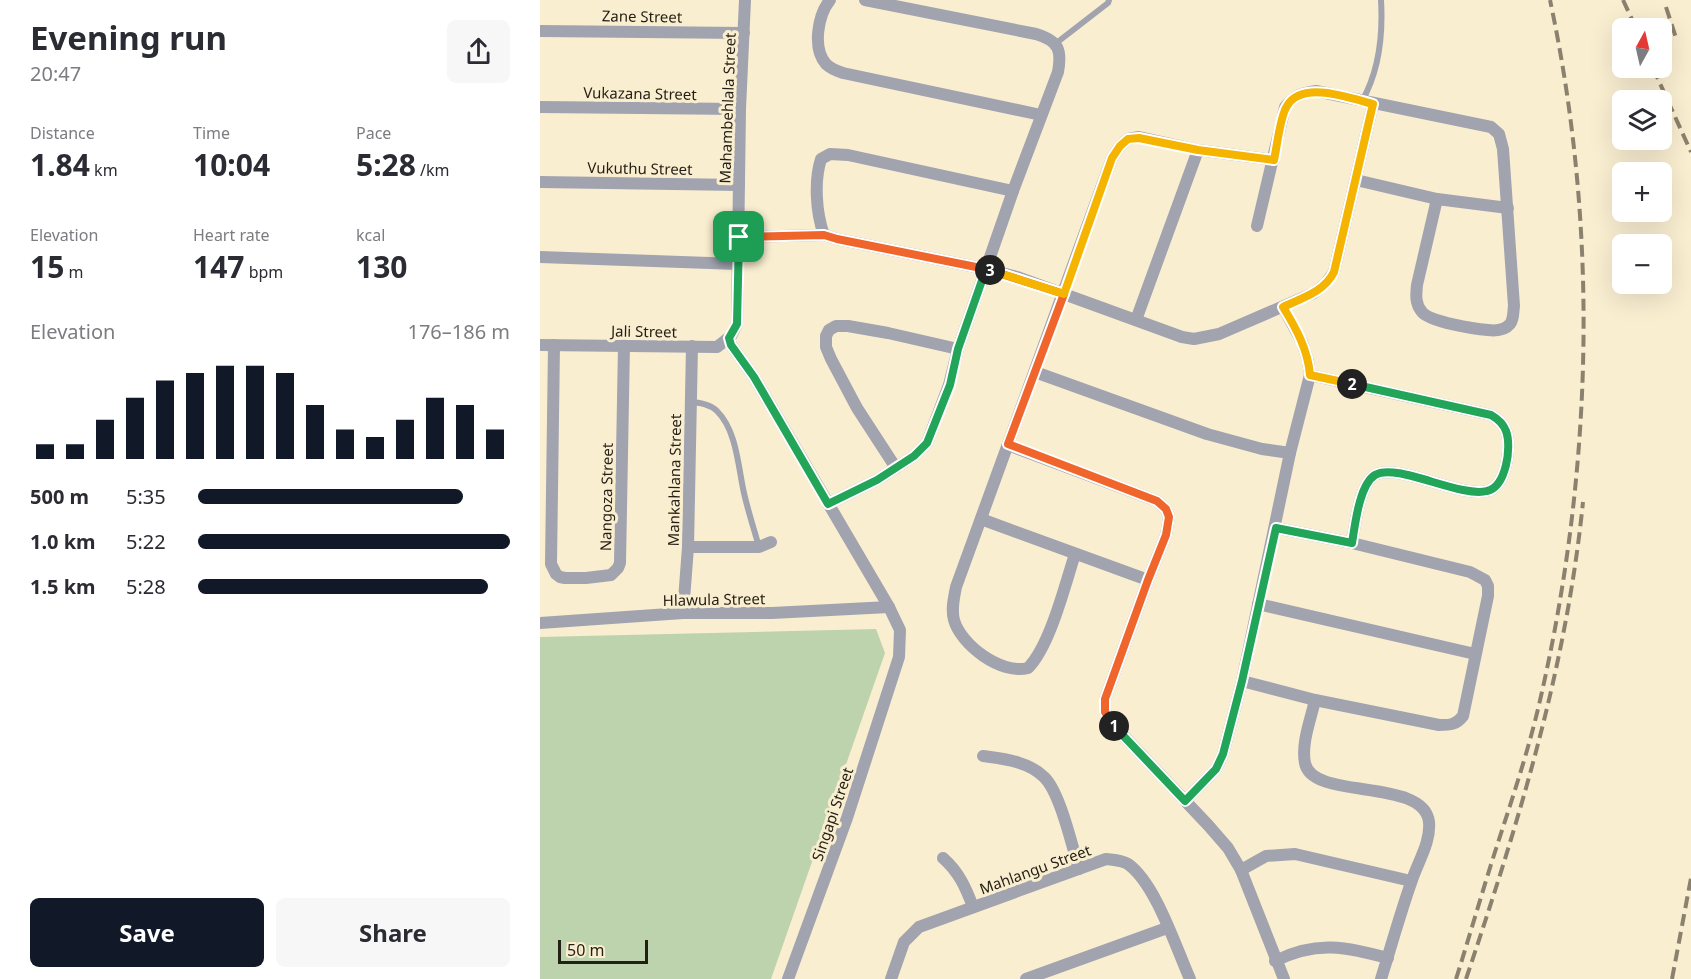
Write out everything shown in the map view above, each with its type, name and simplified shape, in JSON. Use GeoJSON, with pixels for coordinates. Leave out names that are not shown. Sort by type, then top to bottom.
{"type":"FeatureCollection","features":[{"type":"Feature","properties":{"kind":"street","name":"Mahambehlala Street"},"geometry":{"type":"LineString","coordinates":[[729,338],[737,324],[740,109],[745,0]]}},
{"type":"Feature","properties":{"kind":"street"},"geometry":{"type":"LineString","coordinates":[[830,0],[821,17],[819,52],[832,68],[843,73],[1041,115]]}},
{"type":"Feature","properties":{"kind":"street"},"geometry":{"type":"LineString","coordinates":[[828,504],[877,480],[914,456],[927,443],[950,385],[958,349],[1013,191],[1058,72],[1060,51],[1047,37],[1036,34],[866,0]]}},
{"type":"Feature","properties":{"kind":"street","name":"Zane Street"},"geometry":{"type":"LineString","coordinates":[[540,31],[744,33]]}},
{"type":"Feature","properties":{"kind":"street"},"geometry":{"type":"LineString","coordinates":[[1257,226],[1286,107],[1293,97],[1303,92],[1316,91],[1496,130],[1503,149],[1514,306],[1512,320],[1501,330],[1488,330],[1434,319],[1422,313],[1416,300],[1417,285],[1437,199]]}},
{"type":"Feature","properties":{"kind":"street"},"geometry":{"type":"LineString","coordinates":[[739,237],[824,235],[986,269],[1064,294],[1182,337],[1206,338],[1314,293],[1331,277],[1356,180],[1367,103]]}},
{"type":"Feature","properties":{"kind":"street","name":"Vukazana Street"},"geometry":{"type":"LineString","coordinates":[[540,107],[740,109]]}},
{"type":"Feature","properties":{"kind":"street"},"geometry":{"type":"LineString","coordinates":[[1075,554],[1044,642],[1028,668],[1022,670],[1004,666],[988,658],[969,645],[959,632],[953,609],[956,587],[1112,158],[1128,139],[1139,138],[1198,150],[1274,160]]}},
{"type":"Feature","properties":{"kind":"street"},"geometry":{"type":"LineString","coordinates":[[1136,320],[1198,150]]}},
{"type":"Feature","properties":{"kind":"street"},"geometry":{"type":"LineString","coordinates":[[824,235],[821,226],[817,178],[821,159],[830,154],[1013,191]]}},
{"type":"Feature","properties":{"kind":"street"},"geometry":{"type":"LineString","coordinates":[[1356,180],[1437,199],[1508,208]]}},
{"type":"Feature","properties":{"kind":"street","name":"Vukuthu Street"},"geometry":{"type":"LineString","coordinates":[[540,182],[739,185]]}},
{"type":"Feature","properties":{"kind":"street"},"geometry":{"type":"LineString","coordinates":[[540,257],[738,264]]}},
{"type":"Feature","properties":{"kind":"street"},"geometry":{"type":"LineString","coordinates":[[1185,801],[1219,763],[1242,681],[1290,453],[1310,375],[1302,342],[1283,307]]}},
{"type":"Feature","properties":{"kind":"street"},"geometry":{"type":"LineString","coordinates":[[896,468],[857,408],[831,359],[826,347],[826,336],[829,330],[836,326],[848,326],[958,349]]}},
{"type":"Feature","properties":{"kind":"street","name":"Jali Street"},"geometry":{"type":"LineString","coordinates":[[540,345],[717,347],[729,338]]}},
{"type":"Feature","properties":{"kind":"street","name":"Singapi Street"},"geometry":{"type":"LineString","coordinates":[[729,338],[731,345],[754,377],[900,630],[899,657],[862,774],[788,979]]}},
{"type":"Feature","properties":{"kind":"street","name":"Nangoza Street"},"geometry":{"type":"LineString","coordinates":[[554,345],[551,564],[555,574],[565,579],[606,577],[614,572],[620,563],[624,345]]}},
{"type":"Feature","properties":{"kind":"street","name":"Mankahlana Street"},"geometry":{"type":"LineString","coordinates":[[683,613],[688,547],[692,346]]}},
{"type":"Feature","properties":{"kind":"street"},"geometry":{"type":"LineString","coordinates":[[1035,372],[1207,434],[1262,449],[1290,453]]}},
{"type":"Feature","properties":{"kind":"street"},"geometry":{"type":"LineString","coordinates":[[1310,375],[1491,415],[1500,420],[1508,437],[1508,451],[1501,480],[1491,490],[1474,492],[1405,475],[1384,472],[1376,475],[1368,482],[1363,494],[1352,543]]}},
{"type":"Feature","properties":{"kind":"street"},"geometry":{"type":"LineString","coordinates":[[1008,444],[1157,501],[1169,517],[1168,526],[1105,699],[1105,712],[1117,729],[1228,848],[1241,870],[1284,979]]}},
{"type":"Feature","properties":{"kind":"street"},"geometry":{"type":"LineString","coordinates":[[981,519],[1148,580]]}},
{"type":"Feature","properties":{"kind":"street"},"geometry":{"type":"LineString","coordinates":[[1242,681],[1316,700],[1431,724],[1451,725],[1458,722],[1462,716],[1488,596],[1488,586],[1485,580],[1470,572],[1352,543],[1276,528]]}},
{"type":"Feature","properties":{"kind":"street"},"geometry":{"type":"LineString","coordinates":[[688,547],[759,547],[771,542]]}},
{"type":"Feature","properties":{"kind":"street"},"geometry":{"type":"LineString","coordinates":[[1258,604],[1474,654]]}},
{"type":"Feature","properties":{"kind":"street","name":"Hlawula Street"},"geometry":{"type":"LineString","coordinates":[[540,623],[683,613],[772,613],[889,608]]}},
{"type":"Feature","properties":{"kind":"street"},"geometry":{"type":"LineString","coordinates":[[1316,700],[1305,749],[1308,771],[1321,780],[1399,796],[1424,809],[1429,822],[1428,837],[1411,881],[1381,979]]}},
{"type":"Feature","properties":{"kind":"street"},"geometry":{"type":"LineString","coordinates":[[983,756],[1017,762],[1046,779],[1057,799],[1080,868]]}},
{"type":"Feature","properties":{"kind":"street"},"geometry":{"type":"LineString","coordinates":[[1241,870],[1266,856],[1295,854],[1411,881]]}},
{"type":"Feature","properties":{"kind":"street"},"geometry":{"type":"LineString","coordinates":[[943,858],[962,879],[973,907]]}},
{"type":"Feature","properties":{"kind":"street","name":"Mahlangu Street"},"geometry":{"type":"LineString","coordinates":[[891,979],[904,942],[919,927],[1106,859],[1123,861],[1130,866],[1155,901],[1190,979]]}},
{"type":"Feature","properties":{"kind":"street"},"geometry":{"type":"LineString","coordinates":[[1026,979],[1167,928]]}},
{"type":"Feature","properties":{"kind":"street"},"geometry":{"type":"LineString","coordinates":[[1275,961],[1309,948],[1328,946],[1388,958]]}},
{"type":"Feature","properties":{"kind":"lane"},"geometry":{"type":"LineString","coordinates":[[1055,44],[1109,0]]}},
{"type":"Feature","properties":{"kind":"lane"},"geometry":{"type":"LineString","coordinates":[[1367,103],[1376,66],[1382,21],[1381,0]]}},
{"type":"Feature","properties":{"kind":"lane"},"geometry":{"type":"LineString","coordinates":[[691,402],[716,410],[728,430],[736,452],[759,547]]}},
{"type":"Feature","properties":{"kind":"green space"},"geometry":{"type":"Polygon","coordinates":[[[876,629],[885,653],[771,979],[540,979],[540,637],[876,629]]]}},
{"type":"Feature","properties":{"kind":"railway"},"geometry":{"type":"LineString","coordinates":[[1456,979],[1525,756],[1541,696],[1558,610],[1571,523],[1580,436],[1583,348],[1582,261],[1577,173],[1566,86],[1550,0]]}},
{"type":"Feature","properties":{"kind":"railway"},"geometry":{"type":"LineString","coordinates":[[1623,0],[1631,18]]}},
{"type":"Feature","properties":{"kind":"railway"},"geometry":{"type":"LineString","coordinates":[[1666,7],[1677,41]]}},
{"type":"Feature","properties":{"kind":"railway"},"geometry":{"type":"LineString","coordinates":[[1658,78],[1691,152]]}},
{"type":"Feature","properties":{"kind":"railway"},"geometry":{"type":"LineString","coordinates":[[1466,979],[1522,803],[1538,744],[1565,625],[1583,502]]}},
{"type":"Feature","properties":{"kind":"railway"},"geometry":{"type":"LineString","coordinates":[[1672,979],[1691,878]]}},
{"type":"Feature","properties":{"kind":"route"},"geometry":{"type":"LineString","coordinates":[[739,237],[737,324],[729,338],[731,345],[754,377],[828,504],[877,480],[914,456],[927,443],[950,385],[958,349],[986,269],[1017,277],[1064,294],[1112,158],[1128,139],[1148,138],[1198,150],[1274,160],[1286,107],[1293,97],[1303,92],[1316,91],[1373,104],[1334,272],[1326,284],[1314,293],[1283,307],[1302,342],[1310,375],[1491,415],[1500,420],[1508,437],[1508,451],[1501,480],[1491,490],[1474,492],[1384,472],[1368,482],[1352,543],[1276,528],[1242,681],[1223,754],[1216,769],[1185,801],[1108,719],[1104,705],[1166,535],[1169,517],[1166,509],[1157,501],[1008,444],[1064,294],[1017,277],[986,269],[824,235],[739,237]]}}]}
